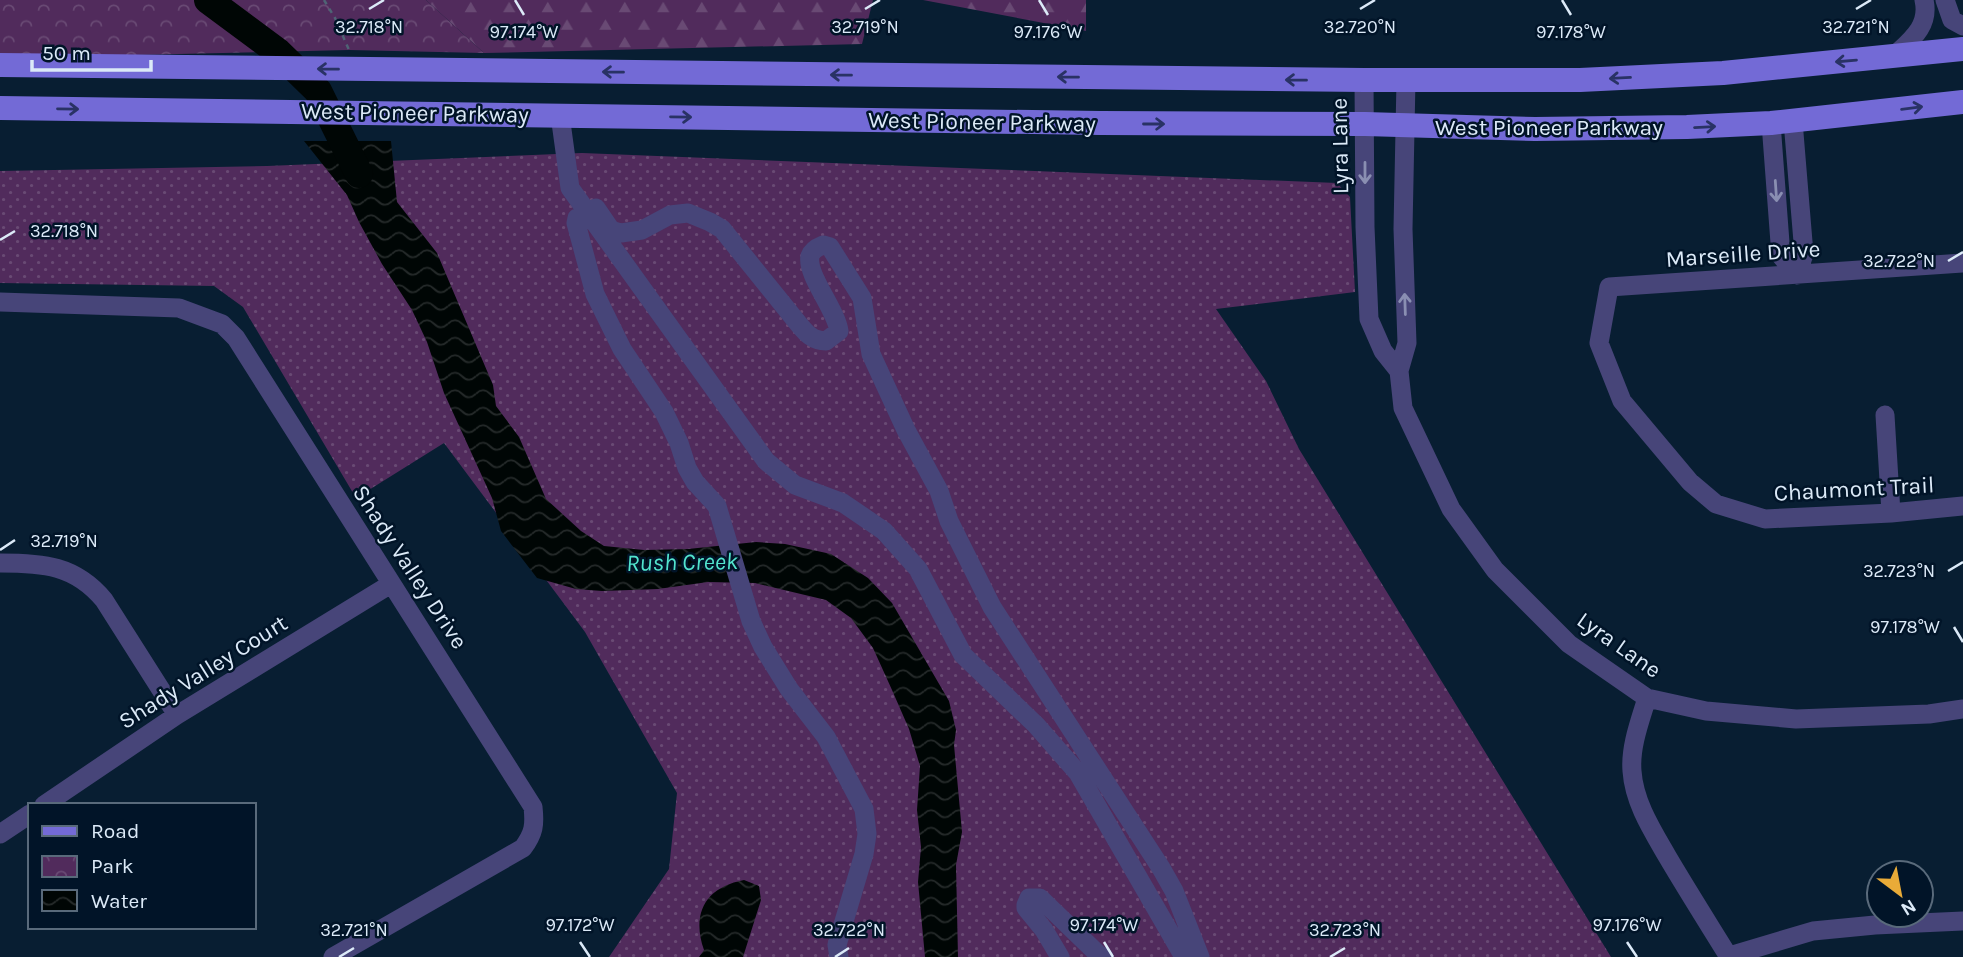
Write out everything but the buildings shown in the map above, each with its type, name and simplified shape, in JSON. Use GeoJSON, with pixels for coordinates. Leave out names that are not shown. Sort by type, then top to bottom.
{"type":"FeatureCollection","features":[{"type":"Feature","properties":{"kind":"main road","name":"West Pioneer Parkway"},"geometry":{"type":"LineString","coordinates":[[0,65],[1580,80],[1723,73],[1963,49]]}},
{"type":"Feature","properties":{"kind":"main road","name":"West Pioneer Parkway"},"geometry":{"type":"LineString","coordinates":[[0,108],[1126,124],[1365,124],[1535,129],[1687,128],[1782,122],[1963,102]]}},
{"type":"Feature","properties":{"kind":"street"},"geometry":{"type":"LineString","coordinates":[[1894,56],[1921,29],[1924,0]]}},
{"type":"Feature","properties":{"kind":"street"},"geometry":{"type":"LineString","coordinates":[[1945,0],[1952,20],[1963,26]]}},
{"type":"Feature","properties":{"kind":"street","name":"Lyra Lane"},"geometry":{"type":"LineString","coordinates":[[1364,80],[1369,319],[1383,351],[1398,371]]}},
{"type":"Feature","properties":{"kind":"street","name":"Lyra Lane"},"geometry":{"type":"LineString","coordinates":[[1406,80],[1403,229],[1407,343],[1398,371],[1403,408],[1451,509],[1495,570],[1569,644],[1647,698],[1706,711],[1796,719],[1929,714],[1963,709]]}},
{"type":"Feature","properties":{"kind":"street"},"geometry":{"type":"LineString","coordinates":[[560,115],[570,188],[766,461],[795,485],[843,503],[884,531],[918,569],[963,655],[1036,725],[1078,773],[1184,957]]}},
{"type":"Feature","properties":{"kind":"street"},"geometry":{"type":"LineString","coordinates":[[1782,122],[1781,256],[1797,275]]}},
{"type":"Feature","properties":{"kind":"street"},"geometry":{"type":"LineString","coordinates":[[838,957],[837,945],[864,854],[867,834],[864,809],[826,737],[789,689],[763,648],[751,621],[717,506],[695,482],[664,412],[621,349],[595,294],[576,223],[577,218],[596,208],[611,230],[621,233],[642,230],[670,215],[688,213],[722,229],[803,329],[817,341],[827,341],[839,331],[838,320],[817,284],[810,256],[823,245],[830,247],[862,298],[871,354],[906,430],[939,491],[949,521],[992,607],[1161,868],[1174,891],[1200,957]]}},
{"type":"Feature","properties":{"kind":"street","name":"Marseille Drive"},"geometry":{"type":"LineString","coordinates":[[1609,287],[1963,263]]}},
{"type":"Feature","properties":{"kind":"street","name":"Chaumont Trail"},"geometry":{"type":"LineString","coordinates":[[1609,287],[1599,343],[1622,401],[1689,482],[1716,504],[1765,519],[1891,513],[1963,506]]}},
{"type":"Feature","properties":{"kind":"street","name":"Shady Valley Drive"},"geometry":{"type":"LineString","coordinates":[[0,302],[179,308],[222,324],[236,338],[533,807],[535,825],[532,836],[523,848],[332,957]]}},
{"type":"Feature","properties":{"kind":"street"},"geometry":{"type":"LineString","coordinates":[[1885,415],[1891,513]]}},
{"type":"Feature","properties":{"kind":"street"},"geometry":{"type":"LineString","coordinates":[[0,563],[28,563],[63,569],[91,584],[177,715]]}},
{"type":"Feature","properties":{"kind":"street","name":"Shady Valley Court"},"geometry":{"type":"LineString","coordinates":[[47,803],[177,715],[391,584]]}},
{"type":"Feature","properties":{"kind":"street"},"geometry":{"type":"LineString","coordinates":[[1647,698],[1636,734],[1632,770],[1637,798],[1647,822],[1729,957],[1813,931],[1963,921]]}},
{"type":"Feature","properties":{"kind":"street"},"geometry":{"type":"LineString","coordinates":[[0,834],[28,815]]}},
{"type":"Feature","properties":{"kind":"street"},"geometry":{"type":"LineString","coordinates":[[1060,957],[1044,930],[1026,908],[1029,898],[1040,898],[1091,948],[1104,957]]}},
{"type":"Feature","properties":{"kind":"path"},"geometry":{"type":"LineString","coordinates":[[324,0],[349,50]]}},
{"type":"Feature","properties":{"kind":"green space"},"geometry":{"type":"Polygon","coordinates":[[[0,0],[426,0],[484,53],[349,50],[0,58],[0,0]]]}},
{"type":"Feature","properties":{"kind":"green space"},"geometry":{"type":"Polygon","coordinates":[[[426,0],[873,0],[862,44],[484,53],[426,0]]]}},
{"type":"Feature","properties":{"kind":"green space"},"geometry":{"type":"Polygon","coordinates":[[[923,0],[1086,0],[1086,31],[923,0]]]}},
{"type":"Feature","properties":{"kind":"green space"},"geometry":{"type":"Polygon","coordinates":[[[582,153],[1337,183],[1350,197],[1355,292],[1216,309],[1266,381],[1299,449],[1611,957],[609,957],[669,869],[677,793],[585,632],[444,443],[356,498],[243,307],[214,286],[0,283],[0,171],[267,166],[582,153]]]}},
{"type":"Feature","properties":{"kind":"water"},"geometry":{"type":"Polygon","coordinates":[[[304,141],[391,141],[397,202],[437,253],[493,385],[496,406],[519,437],[546,499],[581,531],[604,546],[644,550],[688,549],[756,542],[785,544],[831,554],[868,578],[892,603],[949,701],[956,730],[954,745],[962,832],[956,865],[958,957],[925,957],[918,882],[921,847],[917,810],[920,766],[909,729],[873,648],[851,618],[826,600],[755,583],[708,582],[658,589],[602,591],[576,589],[537,578],[501,531],[492,498],[444,393],[427,342],[412,310],[382,264],[347,195],[304,141]]]}},
{"type":"Feature","properties":{"kind":"water"},"geometry":{"type":"Polygon","coordinates":[[[744,880],[759,886],[761,900],[743,957],[699,957],[704,950],[699,924],[705,904],[711,895],[720,889],[744,880]]]}},
{"type":"Feature","properties":{"kind":"waterway","name":"Rush Creek"},"geometry":{"type":"LineString","coordinates":[[208,0],[278,52],[318,91],[359,174]]}}]}
